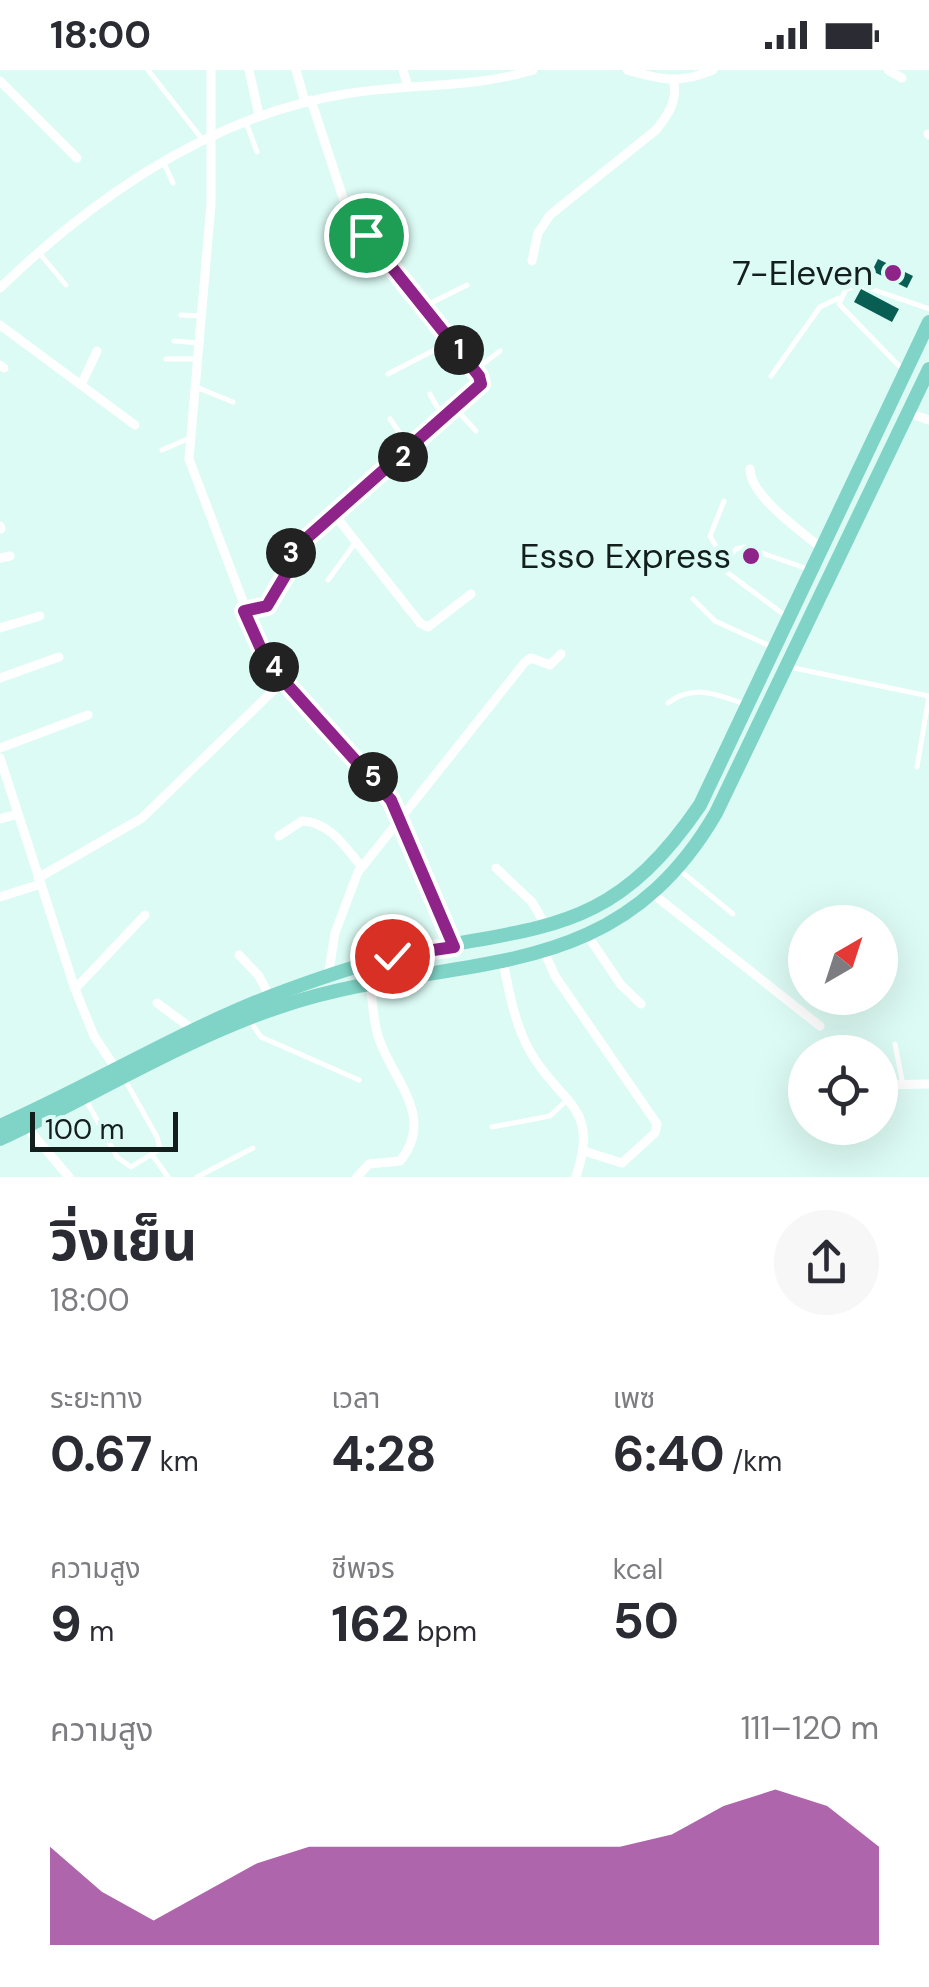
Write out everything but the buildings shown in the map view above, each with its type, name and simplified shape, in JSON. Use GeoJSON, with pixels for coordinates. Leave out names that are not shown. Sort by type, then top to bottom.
{"type":"FeatureCollection","features":[{"type":"Feature","properties":{"kind":"main road"},"geometry":{"type":"LineString","coordinates":[[0,1126],[23,1122],[85,1097],[196,1032],[270,996],[392,956],[454,947],[546,926],[604,902],[664,854],[700,805],[929,322]]}},
{"type":"Feature","properties":{"kind":"main road"},"geometry":{"type":"LineString","coordinates":[[0,1140],[23,1122],[249,1018],[370,985],[544,951],[617,922],[652,894],[678,868],[716,813],[908,413],[925,386],[929,369]]}},
{"type":"Feature","properties":{"kind":"street"},"geometry":{"type":"LineString","coordinates":[[212,70],[214,132],[190,438],[192,470],[261,649],[284,681],[374,778],[401,818],[422,880],[435,898],[454,947]]}},
{"type":"Feature","properties":{"kind":"street"},"geometry":{"type":"LineString","coordinates":[[250,70],[259,115]]}},
{"type":"Feature","properties":{"kind":"street"},"geometry":{"type":"LineString","coordinates":[[244,611],[267,606],[291,566],[291,552],[411,450],[481,384],[475,370],[346,207],[296,70]]}},
{"type":"Feature","properties":{"kind":"street"},"geometry":{"type":"LineString","coordinates":[[404,70],[408,87]]}},
{"type":"Feature","properties":{"kind":"street"},"geometry":{"type":"LineString","coordinates":[[492,70],[498,81]]}},
{"type":"Feature","properties":{"kind":"street"},"geometry":{"type":"LineString","coordinates":[[0,288],[38,252],[163,162],[214,132],[308,101],[408,87],[498,81],[533,70]]}},
{"type":"Feature","properties":{"kind":"street"},"geometry":{"type":"LineString","coordinates":[[626,70],[674,82],[689,81],[714,70]]}},
{"type":"Feature","properties":{"kind":"street"},"geometry":{"type":"LineString","coordinates":[[888,70],[902,78]]}},
{"type":"Feature","properties":{"kind":"street"},"geometry":{"type":"LineString","coordinates":[[0,80],[77,158]]}},
{"type":"Feature","properties":{"kind":"street"},"geometry":{"type":"LineString","coordinates":[[532,261],[538,232],[550,215],[656,130],[676,95],[674,82]]}},
{"type":"Feature","properties":{"kind":"street"},"geometry":{"type":"LineString","coordinates":[[0,324],[135,425]]}},
{"type":"Feature","properties":{"kind":"street"},"geometry":{"type":"LineString","coordinates":[[81,385],[98,352]]}},
{"type":"Feature","properties":{"kind":"street"},"geometry":{"type":"LineString","coordinates":[[908,413],[929,420]]}},
{"type":"Feature","properties":{"kind":"street"},"geometry":{"type":"LineString","coordinates":[[750,470],[750,480],[760,494],[822,548]]}},
{"type":"Feature","properties":{"kind":"street"},"geometry":{"type":"LineString","coordinates":[[334,514],[410,611],[428,627],[471,594]]}},
{"type":"Feature","properties":{"kind":"street"},"geometry":{"type":"LineString","coordinates":[[0,628],[40,616]]}},
{"type":"Feature","properties":{"kind":"street"},"geometry":{"type":"LineString","coordinates":[[328,977],[335,932],[362,866],[525,662],[530,658],[550,666],[560,654]]}},
{"type":"Feature","properties":{"kind":"street"},"geometry":{"type":"LineString","coordinates":[[0,678],[59,658]]}},
{"type":"Feature","properties":{"kind":"street"},"geometry":{"type":"LineString","coordinates":[[0,897],[40,881],[142,818],[284,681]]}},
{"type":"Feature","properties":{"kind":"street"},"geometry":{"type":"LineString","coordinates":[[0,748],[88,715]]}},
{"type":"Feature","properties":{"kind":"street"},"geometry":{"type":"LineString","coordinates":[[0,758],[74,989],[94,1036],[121,1075]]}},
{"type":"Feature","properties":{"kind":"street"},"geometry":{"type":"LineString","coordinates":[[0,819],[18,814]]}},
{"type":"Feature","properties":{"kind":"street"},"geometry":{"type":"LineString","coordinates":[[278,836],[302,821],[321,825],[362,866]]}},
{"type":"Feature","properties":{"kind":"street"},"geometry":{"type":"LineString","coordinates":[[496,868],[532,902],[546,926]]}},
{"type":"Feature","properties":{"kind":"street"},"geometry":{"type":"LineString","coordinates":[[652,894],[820,1026]]}},
{"type":"Feature","properties":{"kind":"street"},"geometry":{"type":"LineString","coordinates":[[74,989],[145,915]]}},
{"type":"Feature","properties":{"kind":"street"},"geometry":{"type":"LineString","coordinates":[[588,936],[620,985],[641,1004]]}},
{"type":"Feature","properties":{"kind":"street"},"geometry":{"type":"LineString","coordinates":[[544,951],[556,976],[656,1124],[654,1133],[622,1162],[584,1151]]}},
{"type":"Feature","properties":{"kind":"street"},"geometry":{"type":"LineString","coordinates":[[240,955],[260,976],[270,996]]}},
{"type":"Feature","properties":{"kind":"street"},"geometry":{"type":"LineString","coordinates":[[502,962],[518,1024],[530,1052],[580,1116],[586,1137],[576,1177]]}},
{"type":"Feature","properties":{"kind":"street"},"geometry":{"type":"LineString","coordinates":[[357,1177],[369,1164],[400,1161],[412,1138],[411,1103],[378,1037],[370,985]]}},
{"type":"Feature","properties":{"kind":"street"},"geometry":{"type":"LineString","coordinates":[[157,1003],[196,1032]]}},
{"type":"Feature","properties":{"kind":"street"},"geometry":{"type":"LineString","coordinates":[[898,1085],[929,1084]]}},
{"type":"Feature","properties":{"kind":"street"},"geometry":{"type":"LineString","coordinates":[[23,1122],[69,1177]]}},
{"type":"Feature","properties":{"kind":"lane"},"geometry":{"type":"LineString","coordinates":[[148,70],[202,138]]}},
{"type":"Feature","properties":{"kind":"lane"},"geometry":{"type":"LineString","coordinates":[[246,120],[256,152]]}},
{"type":"Feature","properties":{"kind":"lane"},"geometry":{"type":"LineString","coordinates":[[163,162],[173,183]]}},
{"type":"Feature","properties":{"kind":"lane"},"geometry":{"type":"LineString","coordinates":[[38,252],[66,286]]}},
{"type":"Feature","properties":{"kind":"lane"},"geometry":{"type":"LineString","coordinates":[[425,306],[467,285]]}},
{"type":"Feature","properties":{"kind":"lane"},"geometry":{"type":"LineString","coordinates":[[771,376],[820,307],[839,298],[846,288],[860,285],[929,309]]}},
{"type":"Feature","properties":{"kind":"lane"},"geometry":{"type":"LineString","coordinates":[[839,298],[839,304],[892,354],[905,372]]}},
{"type":"Feature","properties":{"kind":"lane"},"geometry":{"type":"LineString","coordinates":[[182,315],[202,316]]}},
{"type":"Feature","properties":{"kind":"lane"},"geometry":{"type":"LineString","coordinates":[[174,341],[200,342]]}},
{"type":"Feature","properties":{"kind":"lane"},"geometry":{"type":"LineString","coordinates":[[388,374],[452,341]]}},
{"type":"Feature","properties":{"kind":"lane"},"geometry":{"type":"LineString","coordinates":[[475,370],[500,351]]}},
{"type":"Feature","properties":{"kind":"lane"},"geometry":{"type":"LineString","coordinates":[[166,359],[199,359]]}},
{"type":"Feature","properties":{"kind":"lane"},"geometry":{"type":"LineString","coordinates":[[196,387],[234,402]]}},
{"type":"Feature","properties":{"kind":"lane"},"geometry":{"type":"LineString","coordinates":[[430,394],[444,420]]}},
{"type":"Feature","properties":{"kind":"lane"},"geometry":{"type":"LineString","coordinates":[[456,409],[476,431]]}},
{"type":"Feature","properties":{"kind":"lane"},"geometry":{"type":"LineString","coordinates":[[390,419],[411,450]]}},
{"type":"Feature","properties":{"kind":"lane"},"geometry":{"type":"LineString","coordinates":[[162,450],[190,438]]}},
{"type":"Feature","properties":{"kind":"lane"},"geometry":{"type":"LineString","coordinates":[[724,500],[710,536],[728,573],[788,618]]}},
{"type":"Feature","properties":{"kind":"lane"},"geometry":{"type":"LineString","coordinates":[[328,580],[356,542]]}},
{"type":"Feature","properties":{"kind":"lane"},"geometry":{"type":"LineString","coordinates":[[725,562],[736,549],[744,547],[811,570]]}},
{"type":"Feature","properties":{"kind":"lane"},"geometry":{"type":"LineString","coordinates":[[693,599],[715,621],[774,648]]}},
{"type":"Feature","properties":{"kind":"lane"},"geometry":{"type":"LineString","coordinates":[[786,666],[929,696],[917,767]]}},
{"type":"Feature","properties":{"kind":"lane"},"geometry":{"type":"LineString","coordinates":[[668,703],[682,692],[693,691],[746,705]]}},
{"type":"Feature","properties":{"kind":"lane"},"geometry":{"type":"LineString","coordinates":[[678,868],[734,914]]}},
{"type":"Feature","properties":{"kind":"lane"},"geometry":{"type":"LineString","coordinates":[[249,1018],[260,1037],[359,1080]]}},
{"type":"Feature","properties":{"kind":"lane"},"geometry":{"type":"LineString","coordinates":[[898,1058],[904,1085]]}},
{"type":"Feature","properties":{"kind":"lane"},"geometry":{"type":"LineString","coordinates":[[85,1097],[123,1164],[131,1167],[154,1156],[160,1148],[157,1137],[121,1075]]}},
{"type":"Feature","properties":{"kind":"lane"},"geometry":{"type":"LineString","coordinates":[[492,1127],[550,1116],[568,1098]]}},
{"type":"Feature","properties":{"kind":"lane"},"geometry":{"type":"LineString","coordinates":[[197,1177],[253,1148]]}},
{"type":"Feature","properties":{"kind":"lane"},"geometry":{"type":"LineString","coordinates":[[154,1156],[168,1177]]}},
{"type":"Feature","properties":{"kind":"place","name":"7-Eleven"},"geometry":{"type":"Point","coordinates":[893,273]}},
{"type":"Feature","properties":{"kind":"place","name":"Esso Express"},"geometry":{"type":"Point","coordinates":[751,556]}},
{"type":"Feature","properties":{"kind":"route"},"geometry":{"type":"LineString","coordinates":[[366,235],[479,376],[481,384],[291,552],[291,566],[267,606],[244,611],[261,649],[284,681],[391,800],[422,880],[452,935],[454,947],[392,956]]}}]}
